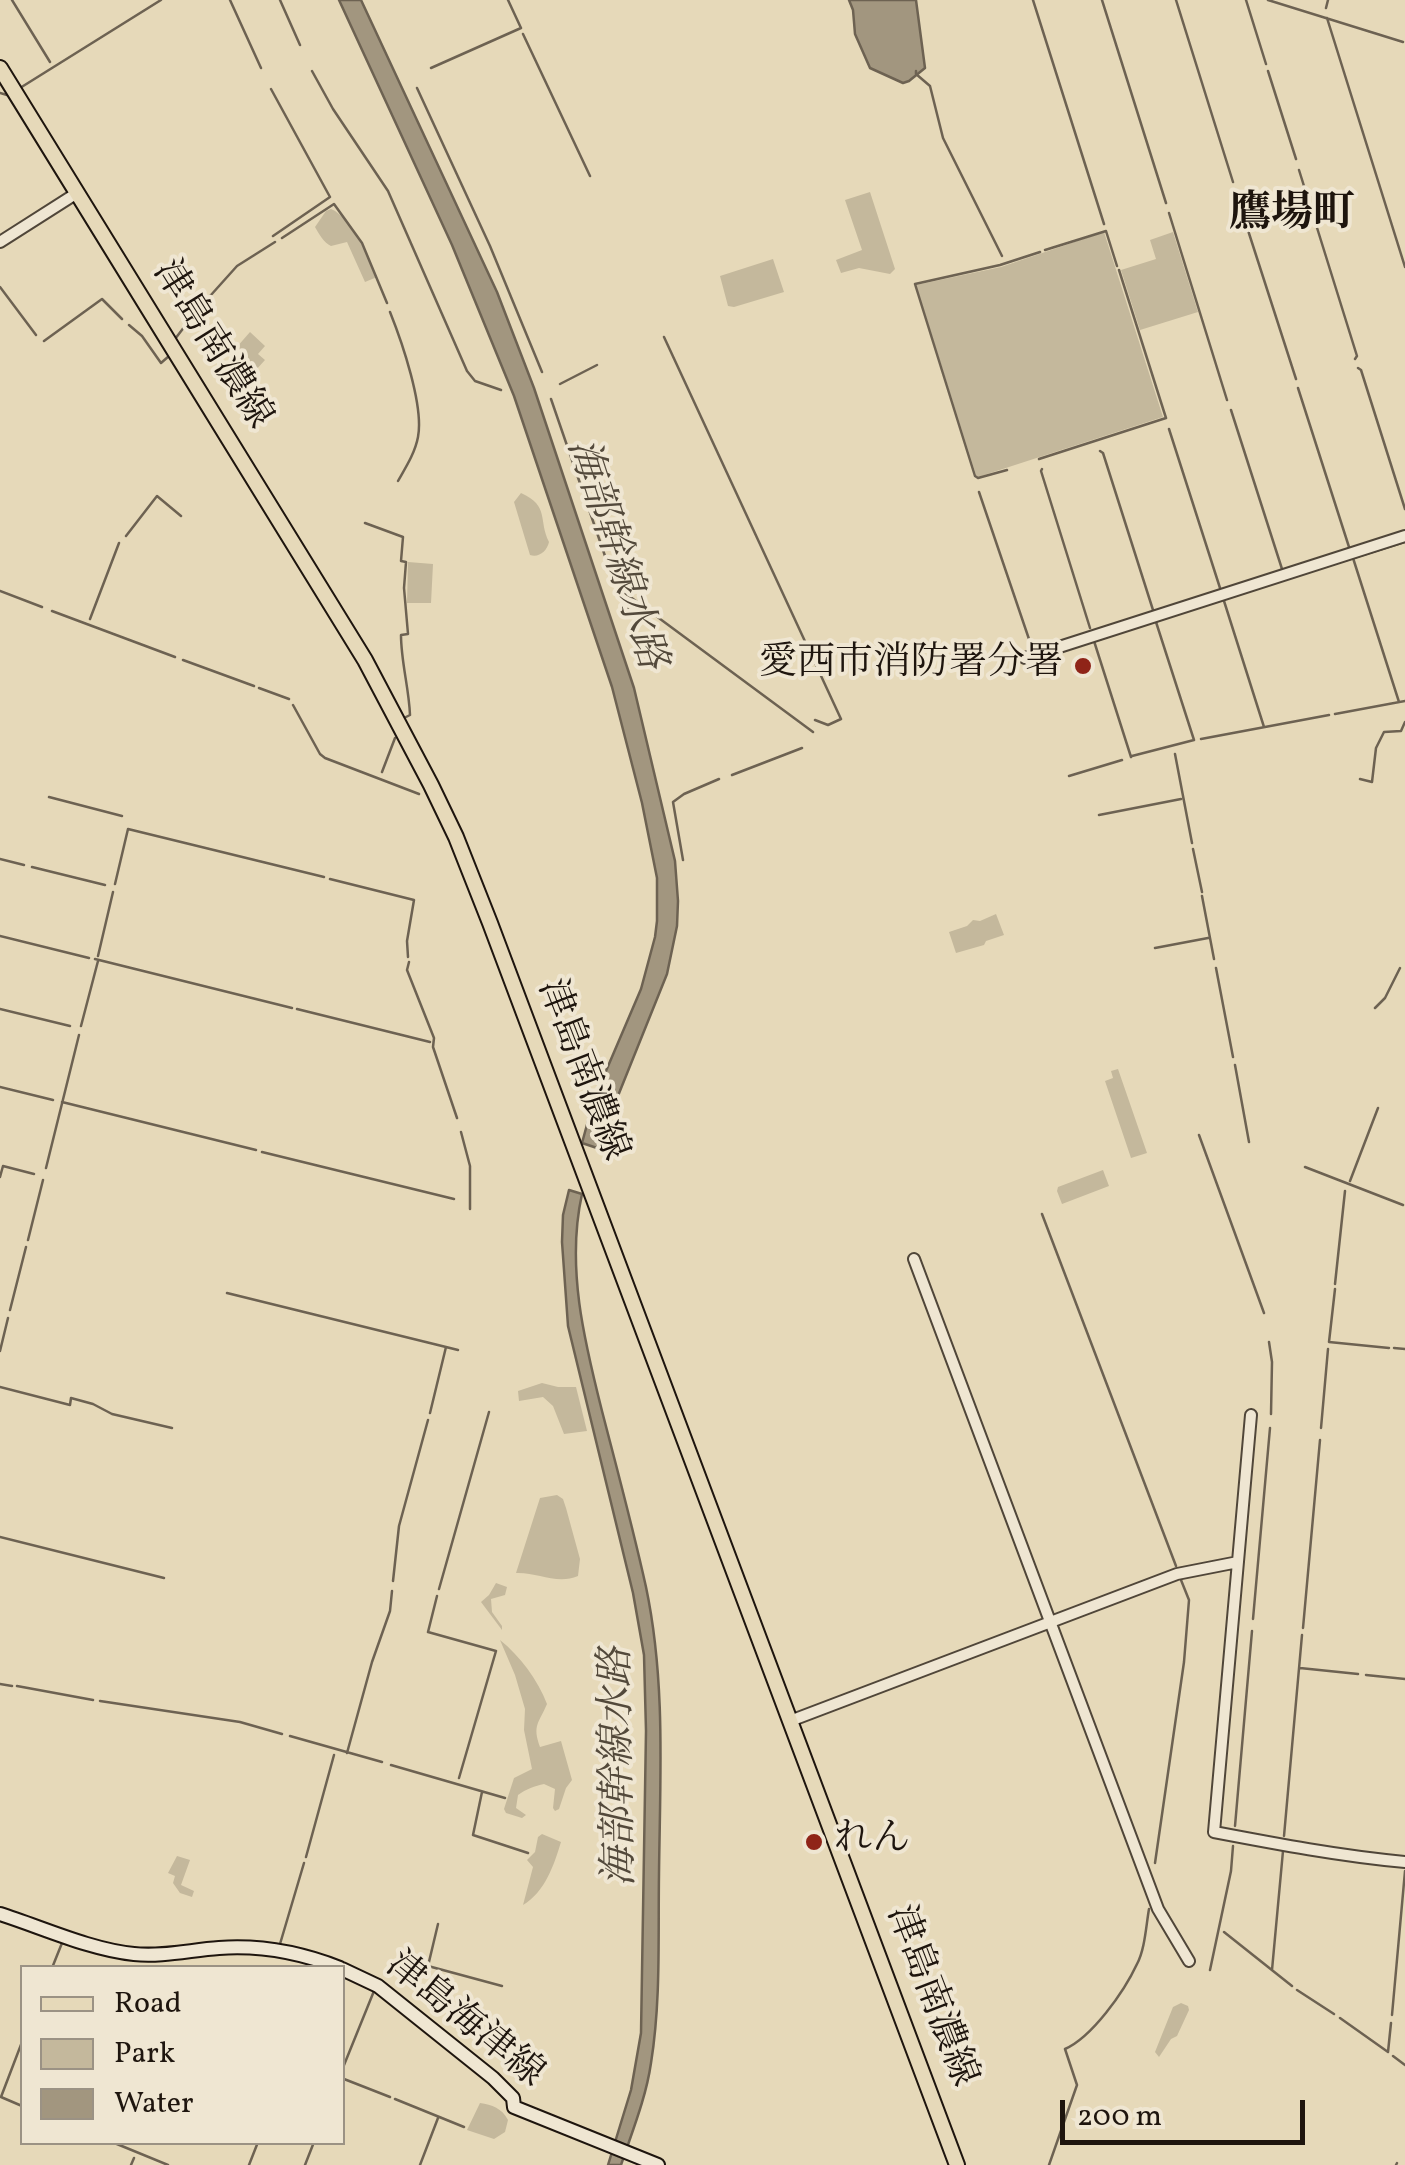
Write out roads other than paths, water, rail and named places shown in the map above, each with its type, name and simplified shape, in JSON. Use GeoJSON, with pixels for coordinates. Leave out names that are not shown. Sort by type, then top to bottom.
{"type":"FeatureCollection","features":[{"type":"Feature","properties":{"kind":"main road","name":"津島南濃線"},"geometry":{"type":"LineString","coordinates":[[0,68],[365,660],[456,837],[957,2165]]}},
{"type":"Feature","properties":{"kind":"main road","name":"津島海津線"},"geometry":{"type":"LineString","coordinates":[[0,1914],[122,1952],[146,1954],[224,1947],[307,1955],[333,1965]]}},
{"type":"Feature","properties":{"kind":"main road","name":"津島海津線"},"geometry":{"type":"LineString","coordinates":[[345,1970],[378,1986],[493,2078],[513,2098],[514,2107],[658,2165]]}},
{"type":"Feature","properties":{"kind":"street"},"geometry":{"type":"LineString","coordinates":[[0,242],[77,193]]}},
{"type":"Feature","properties":{"kind":"street"},"geometry":{"type":"LineString","coordinates":[[1025,658],[1405,536]]}},
{"type":"Feature","properties":{"kind":"street"},"geometry":{"type":"LineString","coordinates":[[914,1259],[1158,1910],[1189,1961]]}},
{"type":"Feature","properties":{"kind":"street"},"geometry":{"type":"LineString","coordinates":[[1251,1414],[1214,1832],[1328,1854],[1405,1862]]}},
{"type":"Feature","properties":{"kind":"street"},"geometry":{"type":"LineString","coordinates":[[790,1721],[1178,1574],[1238,1562]]}},
{"type":"Feature","properties":{"kind":"water"},"geometry":{"type":"Polygon","coordinates":[[[339,0],[361,0],[497,292],[534,388],[634,688],[675,861],[677,926],[667,974],[597,1148],[582,1143],[594,1099],[641,989],[655,937],[657,878],[642,803],[612,687],[514,396],[452,245],[339,0]]]}},
{"type":"Feature","properties":{"kind":"water"},"geometry":{"type":"Polygon","coordinates":[[[849,0],[916,0],[925,68],[903,83],[870,68],[855,34],[849,0]]]}},
{"type":"Feature","properties":{"kind":"water"},"geometry":{"type":"Polygon","coordinates":[[[569,1190],[582,1194],[576,1248],[579,1303],[595,1384],[646,1587],[659,1694],[656,2016],[646,2089],[621,2165],[608,2165],[631,2090],[641,2033],[644,1655],[633,1593],[568,1326],[562,1242],[569,1190]]]}},
{"type":"Feature","properties":{"kind":"waterway"},"geometry":{"type":"LineString","coordinates":[[12,0],[50,62]]}},
{"type":"Feature","properties":{"kind":"waterway"},"geometry":{"type":"LineString","coordinates":[[20,88],[161,0]]}},
{"type":"Feature","properties":{"kind":"waterway"},"geometry":{"type":"LineString","coordinates":[[230,0],[261,68]]}},
{"type":"Feature","properties":{"kind":"waterway"},"geometry":{"type":"LineString","coordinates":[[280,0],[300,45]]}},
{"type":"Feature","properties":{"kind":"waterway"},"geometry":{"type":"LineString","coordinates":[[431,68],[521,28],[508,0]]}},
{"type":"Feature","properties":{"kind":"waterway"},"geometry":{"type":"LineString","coordinates":[[1033,0],[1104,224]]}},
{"type":"Feature","properties":{"kind":"waterway"},"geometry":{"type":"LineString","coordinates":[[1102,0],[1166,203]]}},
{"type":"Feature","properties":{"kind":"waterway"},"geometry":{"type":"LineString","coordinates":[[1176,0],[1233,182]]}},
{"type":"Feature","properties":{"kind":"waterway"},"geometry":{"type":"LineString","coordinates":[[1246,0],[1266,64]]}},
{"type":"Feature","properties":{"kind":"waterway"},"geometry":{"type":"LineString","coordinates":[[1268,0],[1403,42]]}},
{"type":"Feature","properties":{"kind":"waterway"},"geometry":{"type":"LineString","coordinates":[[1326,8],[1328,0]]}},
{"type":"Feature","properties":{"kind":"waterway"},"geometry":{"type":"LineString","coordinates":[[1327,18],[1405,267]]}},
{"type":"Feature","properties":{"kind":"waterway"},"geometry":{"type":"LineString","coordinates":[[523,34],[590,176]]}},
{"type":"Feature","properties":{"kind":"waterway"},"geometry":{"type":"LineString","coordinates":[[312,71],[388,191],[467,371],[475,381],[501,390]]}},
{"type":"Feature","properties":{"kind":"waterway"},"geometry":{"type":"LineString","coordinates":[[916,71],[930,86],[943,138],[1002,256]]}},
{"type":"Feature","properties":{"kind":"waterway"},"geometry":{"type":"LineString","coordinates":[[1268,71],[1296,159]]}},
{"type":"Feature","properties":{"kind":"waterway"},"geometry":{"type":"LineString","coordinates":[[417,88],[490,246],[542,372]]}},
{"type":"Feature","properties":{"kind":"waterway"},"geometry":{"type":"LineString","coordinates":[[271,89],[330,197],[273,236]]}},
{"type":"Feature","properties":{"kind":"waterway"},"geometry":{"type":"LineString","coordinates":[[0,93],[7,95]]}},
{"type":"Feature","properties":{"kind":"waterway"},"geometry":{"type":"LineString","coordinates":[[1299,170],[1355,359]]}},
{"type":"Feature","properties":{"kind":"waterway"},"geometry":{"type":"LineString","coordinates":[[1235,190],[1296,379]]}},
{"type":"Feature","properties":{"kind":"waterway"},"geometry":{"type":"LineString","coordinates":[[282,238],[334,204],[362,243],[387,303]]}},
{"type":"Feature","properties":{"kind":"waterway"},"geometry":{"type":"LineString","coordinates":[[1169,213],[1227,400]]}},
{"type":"Feature","properties":{"kind":"waterway"},"geometry":{"type":"LineString","coordinates":[[1045,250],[1106,231],[1117,266]]}},
{"type":"Feature","properties":{"kind":"waterway"},"geometry":{"type":"LineString","coordinates":[[202,305],[237,266],[275,242]]}},
{"type":"Feature","properties":{"kind":"waterway"},"geometry":{"type":"LineString","coordinates":[[1007,470],[975,476],[915,284],[1040,252]]}},
{"type":"Feature","properties":{"kind":"waterway"},"geometry":{"type":"LineString","coordinates":[[1039,459],[1166,418],[1119,270]]}},
{"type":"Feature","properties":{"kind":"waterway"},"geometry":{"type":"LineString","coordinates":[[0,287],[36,335]]}},
{"type":"Feature","properties":{"kind":"waterway"},"geometry":{"type":"LineString","coordinates":[[44,341],[102,299],[122,319]]}},
{"type":"Feature","properties":{"kind":"waterway"},"geometry":{"type":"LineString","coordinates":[[175,339],[198,309]]}},
{"type":"Feature","properties":{"kind":"waterway"},"geometry":{"type":"LineString","coordinates":[[390,312],[411,374],[419,424],[415,449],[398,481]]}},
{"type":"Feature","properties":{"kind":"waterway"},"geometry":{"type":"LineString","coordinates":[[129,325],[161,363],[169,356]]}},
{"type":"Feature","properties":{"kind":"waterway"},"geometry":{"type":"LineString","coordinates":[[664,337],[841,719],[828,725],[815,720]]}},
{"type":"Feature","properties":{"kind":"waterway"},"geometry":{"type":"LineString","coordinates":[[560,384],[597,365]]}},
{"type":"Feature","properties":{"kind":"waterway"},"geometry":{"type":"LineString","coordinates":[[1358,368],[1405,509]]}},
{"type":"Feature","properties":{"kind":"waterway"},"geometry":{"type":"LineString","coordinates":[[1298,388],[1349,547]]}},
{"type":"Feature","properties":{"kind":"waterway","name":"海部幹線水路"},"geometry":{"type":"LineString","coordinates":[[551,399],[615,585]]}},
{"type":"Feature","properties":{"kind":"waterway"},"geometry":{"type":"LineString","coordinates":[[1231,410],[1282,569]]}},
{"type":"Feature","properties":{"kind":"waterway"},"geometry":{"type":"LineString","coordinates":[[1169,429],[1220,588]]}},
{"type":"Feature","properties":{"kind":"waterway"},"geometry":{"type":"LineString","coordinates":[[1100,451],[1153,610]]}},
{"type":"Feature","properties":{"kind":"waterway"},"geometry":{"type":"LineString","coordinates":[[1042,469],[1090,628]]}},
{"type":"Feature","properties":{"kind":"waterway"},"geometry":{"type":"LineString","coordinates":[[979,492],[1031,645]]}},
{"type":"Feature","properties":{"kind":"waterway"},"geometry":{"type":"LineString","coordinates":[[126,536],[157,496],[181,516]]}},
{"type":"Feature","properties":{"kind":"waterway"},"geometry":{"type":"LineString","coordinates":[[365,523],[403,537],[401,561],[406,562],[408,634],[401,635],[401,645],[410,715],[406,717]]}},
{"type":"Feature","properties":{"kind":"waterway"},"geometry":{"type":"LineString","coordinates":[[1292,577],[1405,542]]}},
{"type":"Feature","properties":{"kind":"waterway"},"geometry":{"type":"LineString","coordinates":[[90,619],[119,543]]}},
{"type":"Feature","properties":{"kind":"waterway"},"geometry":{"type":"LineString","coordinates":[[1353,558],[1399,702]]}},
{"type":"Feature","properties":{"kind":"waterway"},"geometry":{"type":"LineString","coordinates":[[0,591],[42,607]]}},
{"type":"Feature","properties":{"kind":"waterway","name":"海部幹線水路"},"geometry":{"type":"LineString","coordinates":[[625,593],[813,732]]}},
{"type":"Feature","properties":{"kind":"waterway"},"geometry":{"type":"LineString","coordinates":[[1224,601],[1264,727]]}},
{"type":"Feature","properties":{"kind":"waterway","name":"海部幹線水路"},"geometry":{"type":"LineString","coordinates":[[622,611],[628,609]]}},
{"type":"Feature","properties":{"kind":"waterway"},"geometry":{"type":"LineString","coordinates":[[52,611],[175,657]]}},
{"type":"Feature","properties":{"kind":"waterway"},"geometry":{"type":"LineString","coordinates":[[1132,756],[1194,740],[1156,622]]}},
{"type":"Feature","properties":{"kind":"waterway"},"geometry":{"type":"LineString","coordinates":[[1107,637],[1094,641],[1131,757]]}},
{"type":"Feature","properties":{"kind":"waterway"},"geometry":{"type":"LineString","coordinates":[[183,660],[254,686]]}},
{"type":"Feature","properties":{"kind":"waterway"},"geometry":{"type":"LineString","coordinates":[[259,688],[289,699]]}},
{"type":"Feature","properties":{"kind":"waterway"},"geometry":{"type":"LineString","coordinates":[[1335,714],[1405,701]]}},
{"type":"Feature","properties":{"kind":"waterway"},"geometry":{"type":"LineString","coordinates":[[293,705],[325,758],[419,794]]}},
{"type":"Feature","properties":{"kind":"waterway"},"geometry":{"type":"LineString","coordinates":[[1201,739],[1329,715]]}},
{"type":"Feature","properties":{"kind":"waterway"},"geometry":{"type":"LineString","coordinates":[[1360,779],[1372,782],[1376,748],[1384,732],[1401,731],[1405,722]]}},
{"type":"Feature","properties":{"kind":"waterway"},"geometry":{"type":"LineString","coordinates":[[382,772],[395,738]]}},
{"type":"Feature","properties":{"kind":"waterway"},"geometry":{"type":"LineString","coordinates":[[732,775],[802,748]]}},
{"type":"Feature","properties":{"kind":"waterway"},"geometry":{"type":"LineString","coordinates":[[1175,754],[1192,843]]}},
{"type":"Feature","properties":{"kind":"waterway"},"geometry":{"type":"LineString","coordinates":[[1069,776],[1122,760]]}},
{"type":"Feature","properties":{"kind":"waterway"},"geometry":{"type":"LineString","coordinates":[[683,860],[673,802],[719,779]]}},
{"type":"Feature","properties":{"kind":"waterway"},"geometry":{"type":"LineString","coordinates":[[49,797],[122,816]]}},
{"type":"Feature","properties":{"kind":"waterway"},"geometry":{"type":"LineString","coordinates":[[1099,815],[1181,799]]}},
{"type":"Feature","properties":{"kind":"waterway"},"geometry":{"type":"LineString","coordinates":[[115,884],[128,829],[324,877]]}},
{"type":"Feature","properties":{"kind":"waterway"},"geometry":{"type":"LineString","coordinates":[[1193,849],[1202,892]]}},
{"type":"Feature","properties":{"kind":"waterway"},"geometry":{"type":"LineString","coordinates":[[0,859],[24,865]]}},
{"type":"Feature","properties":{"kind":"waterway"},"geometry":{"type":"LineString","coordinates":[[32,867],[105,885]]}},
{"type":"Feature","properties":{"kind":"waterway"},"geometry":{"type":"LineString","coordinates":[[330,879],[414,900],[408,957]]}},
{"type":"Feature","properties":{"kind":"waterway"},"geometry":{"type":"LineString","coordinates":[[98,956],[113,892]]}},
{"type":"Feature","properties":{"kind":"waterway"},"geometry":{"type":"LineString","coordinates":[[1202,896],[1214,959]]}},
{"type":"Feature","properties":{"kind":"waterway"},"geometry":{"type":"LineString","coordinates":[[0,936],[89,958]]}},
{"type":"Feature","properties":{"kind":"waterway"},"geometry":{"type":"LineString","coordinates":[[1155,948],[1208,938]]}},
{"type":"Feature","properties":{"kind":"waterway"},"geometry":{"type":"LineString","coordinates":[[95,959],[292,1008]]}},
{"type":"Feature","properties":{"kind":"waterway"},"geometry":{"type":"LineString","coordinates":[[81,1026],[98,961]]}},
{"type":"Feature","properties":{"kind":"waterway"},"geometry":{"type":"LineString","coordinates":[[409,962],[407,970],[434,1038],[433,1047],[457,1118]]}},
{"type":"Feature","properties":{"kind":"waterway"},"geometry":{"type":"LineString","coordinates":[[1216,968],[1233,1057]]}},
{"type":"Feature","properties":{"kind":"waterway"},"geometry":{"type":"LineString","coordinates":[[1375,1008],[1385,998],[1400,968]]}},
{"type":"Feature","properties":{"kind":"waterway"},"geometry":{"type":"LineString","coordinates":[[0,1009],[70,1026]]}},
{"type":"Feature","properties":{"kind":"waterway"},"geometry":{"type":"LineString","coordinates":[[297,1009],[430,1042]]}},
{"type":"Feature","properties":{"kind":"waterway"},"geometry":{"type":"LineString","coordinates":[[46,1168],[79,1035]]}},
{"type":"Feature","properties":{"kind":"waterway"},"geometry":{"type":"LineString","coordinates":[[1235,1065],[1249,1142]]}},
{"type":"Feature","properties":{"kind":"waterway"},"geometry":{"type":"LineString","coordinates":[[0,1087],[53,1100]]}},
{"type":"Feature","properties":{"kind":"waterway"},"geometry":{"type":"LineString","coordinates":[[62,1102],[256,1150]]}},
{"type":"Feature","properties":{"kind":"waterway"},"geometry":{"type":"LineString","coordinates":[[1350,1181],[1378,1108]]}},
{"type":"Feature","properties":{"kind":"waterway"},"geometry":{"type":"LineString","coordinates":[[461,1132],[470,1166],[470,1209]]}},
{"type":"Feature","properties":{"kind":"waterway"},"geometry":{"type":"LineString","coordinates":[[1199,1135],[1264,1313]]}},
{"type":"Feature","properties":{"kind":"waterway"},"geometry":{"type":"LineString","coordinates":[[262,1152],[454,1199]]}},
{"type":"Feature","properties":{"kind":"waterway"},"geometry":{"type":"LineString","coordinates":[[0,1177],[3,1166],[34,1174]]}},
{"type":"Feature","properties":{"kind":"waterway"},"geometry":{"type":"LineString","coordinates":[[1305,1167],[1403,1205]]}},
{"type":"Feature","properties":{"kind":"waterway"},"geometry":{"type":"LineString","coordinates":[[28,1240],[43,1180]]}},
{"type":"Feature","properties":{"kind":"waterway"},"geometry":{"type":"LineString","coordinates":[[1335,1284],[1345,1191]]}},
{"type":"Feature","properties":{"kind":"waterway"},"geometry":{"type":"LineString","coordinates":[[1042,1214],[1176,1566]]}},
{"type":"Feature","properties":{"kind":"waterway"},"geometry":{"type":"LineString","coordinates":[[10,1310],[26,1247]]}},
{"type":"Feature","properties":{"kind":"waterway"},"geometry":{"type":"LineString","coordinates":[[1335,1289],[1329,1342],[1389,1348]]}},
{"type":"Feature","properties":{"kind":"waterway"},"geometry":{"type":"LineString","coordinates":[[227,1293],[446,1347],[430,1413]]}},
{"type":"Feature","properties":{"kind":"waterway"},"geometry":{"type":"LineString","coordinates":[[0,1351],[8,1318]]}},
{"type":"Feature","properties":{"kind":"waterway"},"geometry":{"type":"LineString","coordinates":[[1269,1342],[1271,1414]]}},
{"type":"Feature","properties":{"kind":"waterway"},"geometry":{"type":"LineString","coordinates":[[446,1347],[458,1350]]}},
{"type":"Feature","properties":{"kind":"waterway"},"geometry":{"type":"LineString","coordinates":[[1394,1348],[1405,1349]]}},
{"type":"Feature","properties":{"kind":"waterway"},"geometry":{"type":"LineString","coordinates":[[1321,1428],[1328,1349]]}},
{"type":"Feature","properties":{"kind":"waterway"},"geometry":{"type":"LineString","coordinates":[[0,1387],[70,1405],[71,1398],[112,1414],[172,1428]]}},
{"type":"Feature","properties":{"kind":"waterway"},"geometry":{"type":"LineString","coordinates":[[439,1589],[489,1412]]}},
{"type":"Feature","properties":{"kind":"waterway"},"geometry":{"type":"LineString","coordinates":[[393,1581],[399,1526],[428,1420]]}},
{"type":"Feature","properties":{"kind":"waterway"},"geometry":{"type":"LineString","coordinates":[[1253,1619],[1270,1428]]}},
{"type":"Feature","properties":{"kind":"waterway"},"geometry":{"type":"LineString","coordinates":[[1303,1628],[1320,1440]]}},
{"type":"Feature","properties":{"kind":"waterway"},"geometry":{"type":"LineString","coordinates":[[0,1537],[164,1578]]}},
{"type":"Feature","properties":{"kind":"waterway"},"geometry":{"type":"LineString","coordinates":[[1155,1863],[1184,1662],[1189,1600],[1181,1580]]}},
{"type":"Feature","properties":{"kind":"waterway"},"geometry":{"type":"LineString","coordinates":[[347,1753],[390,1611],[392,1591]]}},
{"type":"Feature","properties":{"kind":"waterway"},"geometry":{"type":"LineString","coordinates":[[437,1596],[428,1632],[496,1651],[459,1778]]}},
{"type":"Feature","properties":{"kind":"waterway"},"geometry":{"type":"LineString","coordinates":[[1235,1826],[1252,1631]]}},
{"type":"Feature","properties":{"kind":"waterway"},"geometry":{"type":"LineString","coordinates":[[1284,1836],[1302,1635]]}},
{"type":"Feature","properties":{"kind":"waterway"},"geometry":{"type":"LineString","coordinates":[[1300,1668],[1358,1674]]}},
{"type":"Feature","properties":{"kind":"waterway"},"geometry":{"type":"LineString","coordinates":[[1366,1675],[1405,1679]]}},
{"type":"Feature","properties":{"kind":"waterway"},"geometry":{"type":"LineString","coordinates":[[0,1684],[12,1686]]}},
{"type":"Feature","properties":{"kind":"waterway"},"geometry":{"type":"LineString","coordinates":[[17,1686],[93,1700]]}},
{"type":"Feature","properties":{"kind":"waterway"},"geometry":{"type":"LineString","coordinates":[[100,1701],[240,1722],[282,1734]]}},
{"type":"Feature","properties":{"kind":"waterway"},"geometry":{"type":"LineString","coordinates":[[290,1736],[382,1762]]}},
{"type":"Feature","properties":{"kind":"waterway"},"geometry":{"type":"LineString","coordinates":[[306,1857],[334,1755]]}},
{"type":"Feature","properties":{"kind":"waterway"},"geometry":{"type":"LineString","coordinates":[[391,1765],[505,1798]]}},
{"type":"Feature","properties":{"kind":"waterway"},"geometry":{"type":"LineString","coordinates":[[482,1792],[473,1835],[528,1853]]}},
{"type":"Feature","properties":{"kind":"waterway"},"geometry":{"type":"LineString","coordinates":[[1210,1970],[1233,1846]]}},
{"type":"Feature","properties":{"kind":"waterway"},"geometry":{"type":"LineString","coordinates":[[1272,1970],[1283,1851]]}},
{"type":"Feature","properties":{"kind":"waterway"},"geometry":{"type":"LineString","coordinates":[[280,1944],[304,1863]]}},
{"type":"Feature","properties":{"kind":"waterway"},"geometry":{"type":"LineString","coordinates":[[1392,2015],[1405,1871]]}},
{"type":"Feature","properties":{"kind":"waterway"},"geometry":{"type":"LineString","coordinates":[[1049,2165],[1077,2085],[1065,2049],[1096,2024],[1124,1987],[1142,1951],[1149,1909]]}},
{"type":"Feature","properties":{"kind":"waterway"},"geometry":{"type":"LineString","coordinates":[[438,1924],[428,1966],[502,1986]]}},
{"type":"Feature","properties":{"kind":"waterway"},"geometry":{"type":"LineString","coordinates":[[1224,1932],[1292,1986]]}},
{"type":"Feature","properties":{"kind":"waterway"},"geometry":{"type":"LineString","coordinates":[[53,1965],[62,1943]]}},
{"type":"Feature","properties":{"kind":"waterway"},"geometry":{"type":"LineString","coordinates":[[1297,1990],[1334,2014]]}},
{"type":"Feature","properties":{"kind":"waterway"},"geometry":{"type":"LineString","coordinates":[[345,2063],[374,1991]]}},
{"type":"Feature","properties":{"kind":"waterway"},"geometry":{"type":"LineString","coordinates":[[1340,2018],[1388,2052],[1391,2023]]}},
{"type":"Feature","properties":{"kind":"waterway"},"geometry":{"type":"LineString","coordinates":[[20,2047],[1,2097],[20,2105]]}},
{"type":"Feature","properties":{"kind":"waterway"},"geometry":{"type":"LineString","coordinates":[[1393,2056],[1405,2065]]}},
{"type":"Feature","properties":{"kind":"waterway"},"geometry":{"type":"LineString","coordinates":[[345,2079],[390,2097]]}},
{"type":"Feature","properties":{"kind":"waterway"},"geometry":{"type":"LineString","coordinates":[[395,2099],[464,2127]]}},
{"type":"Feature","properties":{"kind":"waterway"},"geometry":{"type":"LineString","coordinates":[[420,2165],[438,2118]]}},
{"type":"Feature","properties":{"kind":"waterway"},"geometry":{"type":"LineString","coordinates":[[119,2145],[168,2165]]}},
{"type":"Feature","properties":{"kind":"waterway"},"geometry":{"type":"LineString","coordinates":[[249,2165],[257,2145]]}},
{"type":"Feature","properties":{"kind":"waterway"},"geometry":{"type":"LineString","coordinates":[[305,2165],[313,2145]]}},
{"type":"Feature","properties":{"kind":"waterway"},"geometry":{"type":"LineString","coordinates":[[131,2165],[134,2158]]}},
{"type":"Feature","properties":{"kind":"place","name":"愛西市消防署分署"},"geometry":{"type":"Point","coordinates":[1083,666]}},
{"type":"Feature","properties":{"kind":"place","name":"れん"},"geometry":{"type":"Point","coordinates":[814,1842]}},
{"type":"Feature","properties":{"kind":"district","name":"鷹場町"},"geometry":{"type":"Point","coordinates":[1292,217]}}]}
